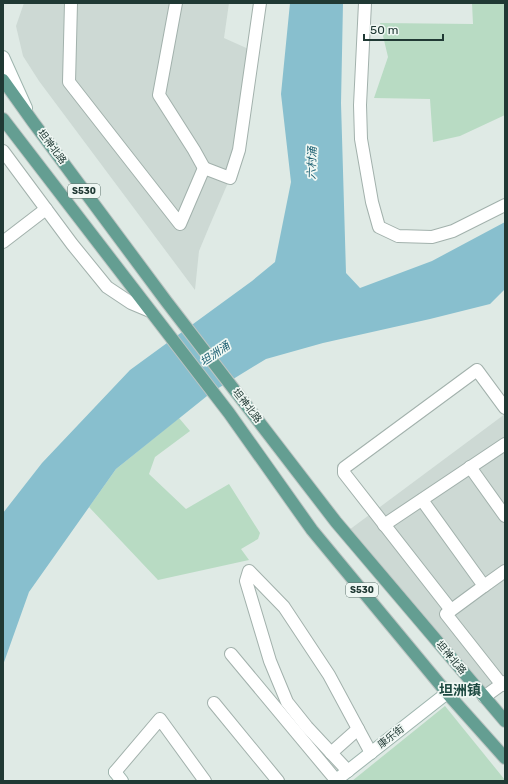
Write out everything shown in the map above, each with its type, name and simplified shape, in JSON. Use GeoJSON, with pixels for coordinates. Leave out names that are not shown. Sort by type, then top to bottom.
{"type":"FeatureCollection","features":[{"type":"Feature","properties":{"kind":"main road","name":"坦神北路"},"geometry":{"type":"LineString","coordinates":[[3,80],[166,301],[336,522],[505,721]]}},
{"type":"Feature","properties":{"kind":"main road","name":"坦神北路"},"geometry":{"type":"LineString","coordinates":[[3,119],[228,413],[312,530],[447,693],[505,758]]}},
{"type":"Feature","properties":{"kind":"street"},"geometry":{"type":"LineString","coordinates":[[71,3],[69,82],[180,224],[204,168]]}},
{"type":"Feature","properties":{"kind":"street"},"geometry":{"type":"LineString","coordinates":[[176,3],[159,95],[204,168],[230,178],[239,150],[260,3]]}},
{"type":"Feature","properties":{"kind":"street"},"geometry":{"type":"LineString","coordinates":[[365,3],[360,105],[361,139],[372,202],[379,227],[398,236],[432,237],[453,231],[505,205]]}},
{"type":"Feature","properties":{"kind":"street"},"geometry":{"type":"LineString","coordinates":[[3,56],[33,122]]}},
{"type":"Feature","properties":{"kind":"street"},"geometry":{"type":"LineString","coordinates":[[3,151],[72,244],[107,287],[131,303],[150,311]]}},
{"type":"Feature","properties":{"kind":"street"},"geometry":{"type":"LineString","coordinates":[[3,242],[46,209]]}},
{"type":"Feature","properties":{"kind":"street"},"geometry":{"type":"LineString","coordinates":[[451,610],[344,473],[344,468],[477,370],[505,408]]}},
{"type":"Feature","properties":{"kind":"street"},"geometry":{"type":"LineString","coordinates":[[384,525],[505,444]]}},
{"type":"Feature","properties":{"kind":"street"},"geometry":{"type":"LineString","coordinates":[[470,467],[505,516]]}},
{"type":"Feature","properties":{"kind":"street"},"geometry":{"type":"LineString","coordinates":[[422,500],[484,586]]}},
{"type":"Feature","properties":{"kind":"street"},"geometry":{"type":"LineString","coordinates":[[348,772],[287,702],[270,661],[246,581],[249,571],[284,608],[328,675],[372,753]]}},
{"type":"Feature","properties":{"kind":"street"},"geometry":{"type":"LineString","coordinates":[[484,697],[503,683],[446,614],[505,571]]}},
{"type":"Feature","properties":{"kind":"street"},"geometry":{"type":"LineString","coordinates":[[231,654],[336,781]]}},
{"type":"Feature","properties":{"kind":"street","name":"康乐街"},"geometry":{"type":"LineString","coordinates":[[336,781],[447,693]]}},
{"type":"Feature","properties":{"kind":"street"},"geometry":{"type":"LineString","coordinates":[[214,703],[278,781]]}},
{"type":"Feature","properties":{"kind":"street"},"geometry":{"type":"LineString","coordinates":[[119,777],[160,719],[205,781]]}},
{"type":"Feature","properties":{"kind":"street"},"geometry":{"type":"LineString","coordinates":[[331,753],[358,729]]}},
{"type":"Feature","properties":{"kind":"shaded area"},"geometry":{"type":"Polygon","coordinates":[[[24,3],[229,3],[224,38],[253,51],[230,178],[199,251],[195,290],[39,81],[23,56],[16,26],[24,3]]]}},
{"type":"Feature","properties":{"kind":"shaded area"},"geometry":{"type":"Polygon","coordinates":[[[505,414],[505,682],[484,697],[345,533],[505,414]]]}},
{"type":"Feature","properties":{"kind":"green space"},"geometry":{"type":"Polygon","coordinates":[[[472,3],[505,3],[505,115],[460,136],[433,142],[430,99],[374,98],[388,57],[380,23],[473,24],[472,3]]]}},
{"type":"Feature","properties":{"kind":"green space"},"geometry":{"type":"Polygon","coordinates":[[[179,418],[190,431],[155,457],[149,474],[186,509],[229,484],[260,533],[258,539],[241,549],[249,560],[158,580],[89,507],[116,469],[179,418]]]}},
{"type":"Feature","properties":{"kind":"green space"},"geometry":{"type":"Polygon","coordinates":[[[445,706],[505,781],[352,781],[445,706]]]}},
{"type":"Feature","properties":{"kind":"water"},"geometry":{"type":"Polygon","coordinates":[[[290,3],[343,3],[341,103],[346,273],[360,288],[432,261],[505,222],[505,289],[490,304],[323,343],[266,359],[212,392],[116,469],[29,592],[3,665],[3,513],[42,463],[130,370],[252,281],[275,262],[291,182],[281,94],[290,3]]]}},
{"type":"Feature","properties":{"kind":"district","name":"坦洲镇"},"geometry":{"type":"Point","coordinates":[460,690]}},
{"type":"Feature","properties":{"kind":"water label","name":"六村涌"},"geometry":{"type":"Point","coordinates":[312,163]}},
{"type":"Feature","properties":{"kind":"water label","name":"坦洲涌"},"geometry":{"type":"Point","coordinates":[215,354]}}]}
